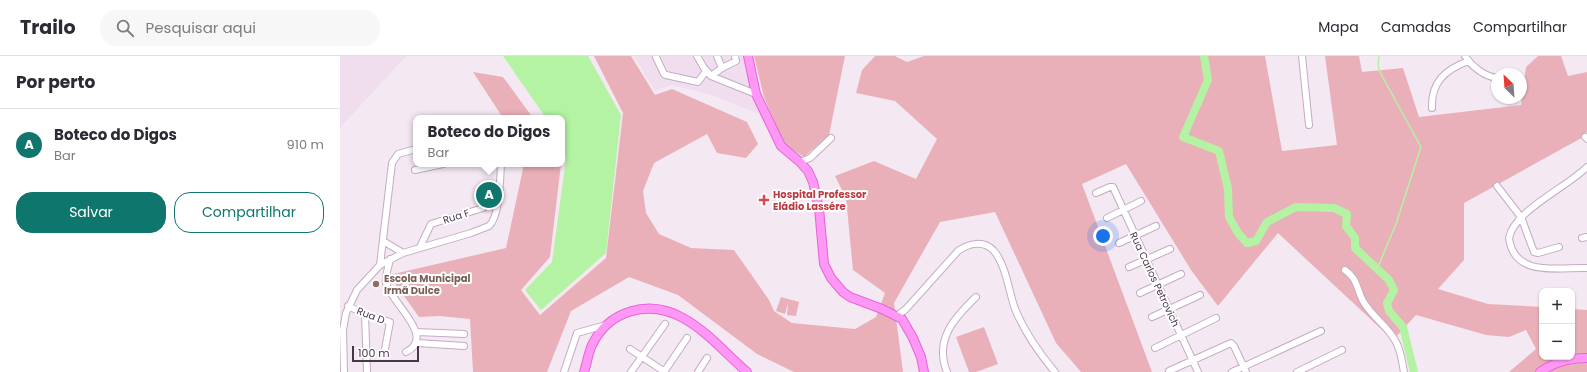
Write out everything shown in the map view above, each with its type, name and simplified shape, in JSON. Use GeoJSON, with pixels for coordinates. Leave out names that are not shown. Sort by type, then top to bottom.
{"type":"FeatureCollection","features":[{"type":"Feature","properties":{"kind":"main road"},"geometry":{"type":"LineString","coordinates":[[748,56],[756,94],[781,146],[807,170],[815,187],[819,208],[824,264],[831,278],[838,287],[850,297],[899,318],[913,338],[921,358],[924,372]]}},
{"type":"Feature","properties":{"kind":"main road"},"geometry":{"type":"LineString","coordinates":[[584,372],[592,346],[606,325],[623,314],[638,309],[663,312],[678,316],[690,322],[747,372]]}},
{"type":"Feature","properties":{"kind":"main road"},"geometry":{"type":"LineString","coordinates":[[1540,372],[1559,363],[1587,358]]}},
{"type":"Feature","properties":{"kind":"street"},"geometry":{"type":"LineString","coordinates":[[697,56],[706,71],[711,76],[756,94]]}},
{"type":"Feature","properties":{"kind":"street"},"geometry":{"type":"LineString","coordinates":[[717,56],[722,68]]}},
{"type":"Feature","properties":{"kind":"street"},"geometry":{"type":"LineString","coordinates":[[711,76],[722,68],[736,61],[735,56]]}},
{"type":"Feature","properties":{"kind":"street"},"geometry":{"type":"LineString","coordinates":[[1302,56],[1309,125]]}},
{"type":"Feature","properties":{"kind":"street"},"geometry":{"type":"LineString","coordinates":[[656,57],[664,74],[666,75],[698,82],[706,71]]}},
{"type":"Feature","properties":{"kind":"street"},"geometry":{"type":"LineString","coordinates":[[1432,108],[1433,90],[1439,80],[1467,58],[1474,67],[1491,76]]}},
{"type":"Feature","properties":{"kind":"street"},"geometry":{"type":"LineString","coordinates":[[800,162],[810,158],[831,138]]}},
{"type":"Feature","properties":{"kind":"street"},"geometry":{"type":"LineString","coordinates":[[380,265],[392,163],[398,154],[413,151]]}},
{"type":"Feature","properties":{"kind":"street"},"geometry":{"type":"LineString","coordinates":[[807,170],[810,158]]}},
{"type":"Feature","properties":{"kind":"street"},"geometry":{"type":"LineString","coordinates":[[415,170],[429,167]]}},
{"type":"Feature","properties":{"kind":"street"},"geometry":{"type":"LineString","coordinates":[[344,372],[342,364],[343,330],[348,306],[357,290],[380,265],[390,259],[420,247],[482,229],[493,223],[501,167]]}},
{"type":"Feature","properties":{"kind":"street"},"geometry":{"type":"LineString","coordinates":[[1587,168],[1522,216],[1512,228],[1509,238],[1518,258],[1524,263],[1534,267],[1587,268]]}},
{"type":"Feature","properties":{"kind":"street"},"geometry":{"type":"LineString","coordinates":[[1497,186],[1522,216],[1534,252],[1538,253],[1559,247]]}},
{"type":"Feature","properties":{"kind":"street","name":"Rua Carlos Petrovich"},"geometry":{"type":"LineString","coordinates":[[1096,193],[1110,187],[1112,188],[1159,285],[1198,372]]}},
{"type":"Feature","properties":{"kind":"street"},"geometry":{"type":"LineString","coordinates":[[1107,218],[1141,201]]}},
{"type":"Feature","properties":{"kind":"street","name":"Rua F"},"geometry":{"type":"LineString","coordinates":[[420,247],[431,224],[483,208]]}},
{"type":"Feature","properties":{"kind":"street"},"geometry":{"type":"LineString","coordinates":[[1119,243],[1156,226]]}},
{"type":"Feature","properties":{"kind":"street"},"geometry":{"type":"LineString","coordinates":[[383,241],[403,253]]}},
{"type":"Feature","properties":{"kind":"street"},"geometry":{"type":"LineString","coordinates":[[899,318],[958,251],[968,245],[978,243],[986,245],[998,257],[1016,310],[1028,335],[1055,372]]}},
{"type":"Feature","properties":{"kind":"street"},"geometry":{"type":"LineString","coordinates":[[1129,267],[1170,249]]}},
{"type":"Feature","properties":{"kind":"street"},"geometry":{"type":"LineString","coordinates":[[390,259],[387,284],[394,299],[417,332],[417,343],[406,352]]}},
{"type":"Feature","properties":{"kind":"street"},"geometry":{"type":"LineString","coordinates":[[1344,270],[1352,275],[1362,300],[1369,310],[1391,333],[1401,354],[1404,372]]}},
{"type":"Feature","properties":{"kind":"street"},"geometry":{"type":"LineString","coordinates":[[1140,293],[1181,274]]}},
{"type":"Feature","properties":{"kind":"street"},"geometry":{"type":"LineString","coordinates":[[1152,317],[1200,295]]}},
{"type":"Feature","properties":{"kind":"street"},"geometry":{"type":"LineString","coordinates":[[947,372],[943,350],[946,333],[960,312],[976,297]]}},
{"type":"Feature","properties":{"kind":"street","name":"Rua D"},"geometry":{"type":"LineString","coordinates":[[348,306],[365,314],[390,322],[386,349]]}},
{"type":"Feature","properties":{"kind":"street"},"geometry":{"type":"LineString","coordinates":[[365,314],[367,372]]}},
{"type":"Feature","properties":{"kind":"street"},"geometry":{"type":"LineString","coordinates":[[1155,348],[1216,318]]}},
{"type":"Feature","properties":{"kind":"street"},"geometry":{"type":"LineString","coordinates":[[631,372],[665,324]]}},
{"type":"Feature","properties":{"kind":"street"},"geometry":{"type":"LineString","coordinates":[[564,372],[577,333],[606,325]]}},
{"type":"Feature","properties":{"kind":"street"},"geometry":{"type":"LineString","coordinates":[[1232,372],[1245,369],[1321,331]]}},
{"type":"Feature","properties":{"kind":"street"},"geometry":{"type":"LineString","coordinates":[[417,332],[464,334]]}},
{"type":"Feature","properties":{"kind":"street"},"geometry":{"type":"LineString","coordinates":[[630,349],[664,372],[687,338]]}},
{"type":"Feature","properties":{"kind":"street"},"geometry":{"type":"LineString","coordinates":[[417,343],[464,346]]}},
{"type":"Feature","properties":{"kind":"street"},"geometry":{"type":"LineString","coordinates":[[1169,371],[1229,343],[1233,343],[1245,369]]}},
{"type":"Feature","properties":{"kind":"street"},"geometry":{"type":"LineString","coordinates":[[1298,372],[1342,350]]}},
{"type":"Feature","properties":{"kind":"street"},"geometry":{"type":"LineString","coordinates":[[698,372],[708,358]]}},
{"type":"Feature","properties":{"kind":"shaded area"},"geometry":{"type":"Polygon","coordinates":[[[340,56],[406,56],[340,128],[340,56]]]}},
{"type":"Feature","properties":{"kind":"shaded area"},"geometry":{"type":"Polygon","coordinates":[[[503,56],[588,56],[621,115],[606,253],[541,310],[525,290],[552,262],[566,159],[565,115],[544,115],[503,56]]]}},
{"type":"Feature","properties":{"kind":"shaded area"},"geometry":{"type":"Polygon","coordinates":[[[594,56],[631,56],[655,95],[672,89],[747,122],[758,144],[746,158],[717,153],[707,134],[654,163],[643,191],[646,213],[659,234],[691,248],[734,250],[769,300],[774,311],[792,323],[855,329],[876,317],[885,293],[853,270],[846,198],[835,176],[874,161],[916,179],[937,139],[895,101],[856,93],[862,70],[875,56],[895,56],[907,62],[924,56],[1265,56],[1282,151],[1337,145],[1325,56],[1359,56],[1362,72],[1403,68],[1419,117],[1527,104],[1526,67],[1538,56],[1561,56],[1568,76],[1587,72],[1587,131],[1585,136],[1464,203],[1464,260],[1438,289],[1488,304],[1539,307],[1539,360],[1575,360],[1575,309],[1587,310],[1587,372],[1509,372],[1536,349],[1526,330],[1509,337],[1486,335],[1416,315],[1393,340],[1278,233],[1218,306],[1191,270],[1126,164],[1082,184],[1152,372],[1081,372],[1056,343],[995,212],[940,222],[894,303],[903,372],[794,372],[757,354],[678,295],[629,277],[571,311],[547,372],[473,372],[470,319],[440,316],[419,317],[389,275],[506,248],[523,167],[561,167],[550,257],[521,290],[540,315],[606,258],[623,113],[594,56]]]}},
{"type":"Feature","properties":{"kind":"shaded area"},"geometry":{"type":"Polygon","coordinates":[[[634,56],[751,56],[760,99],[771,119],[715,96],[672,85],[655,91],[634,56]]]}},
{"type":"Feature","properties":{"kind":"shaded area"},"geometry":{"type":"Polygon","coordinates":[[[754,56],[845,56],[829,135],[804,157],[784,144],[764,97],[754,56]]]}},
{"type":"Feature","properties":{"kind":"shaded area"},"geometry":{"type":"Polygon","coordinates":[[[473,72],[503,77],[531,115],[501,115],[473,72]]]}},
{"type":"Feature","properties":{"kind":"shaded area"},"geometry":{"type":"Polygon","coordinates":[[[781,297],[799,302],[796,316],[787,315],[788,303],[785,314],[776,311],[781,297]]]}},
{"type":"Feature","properties":{"kind":"shaded area"},"geometry":{"type":"Polygon","coordinates":[[[984,327],[998,364],[976,372],[969,372],[956,337],[984,327]]]}},
{"type":"Feature","properties":{"kind":"waterway"},"geometry":{"type":"LineString","coordinates":[[1204,56],[1208,80],[1183,137],[1219,151],[1228,189],[1229,217],[1238,233],[1247,243],[1256,241],[1267,222],[1296,207],[1334,208],[1347,214],[1346,226],[1355,238],[1355,248],[1389,280],[1394,290],[1387,303],[1389,311],[1403,327],[1414,372]]}},
{"type":"Feature","properties":{"kind":"waterway"},"geometry":{"type":"LineString","coordinates":[[1377,269],[1396,224],[1421,147],[1381,74],[1378,66],[1379,56]]}},
{"type":"Feature","properties":{"kind":"place","name":"Boteco do Digos"},"geometry":{"type":"Point","coordinates":[489,195]}},
{"type":"Feature","properties":{"kind":"place","name":"Hospital Professor Eládio Lassére"},"geometry":{"type":"Point","coordinates":[764,200]}},
{"type":"Feature","properties":{"kind":"place","name":"Escola Municipal Irmã Dulce"},"geometry":{"type":"Point","coordinates":[376,284]}}]}
